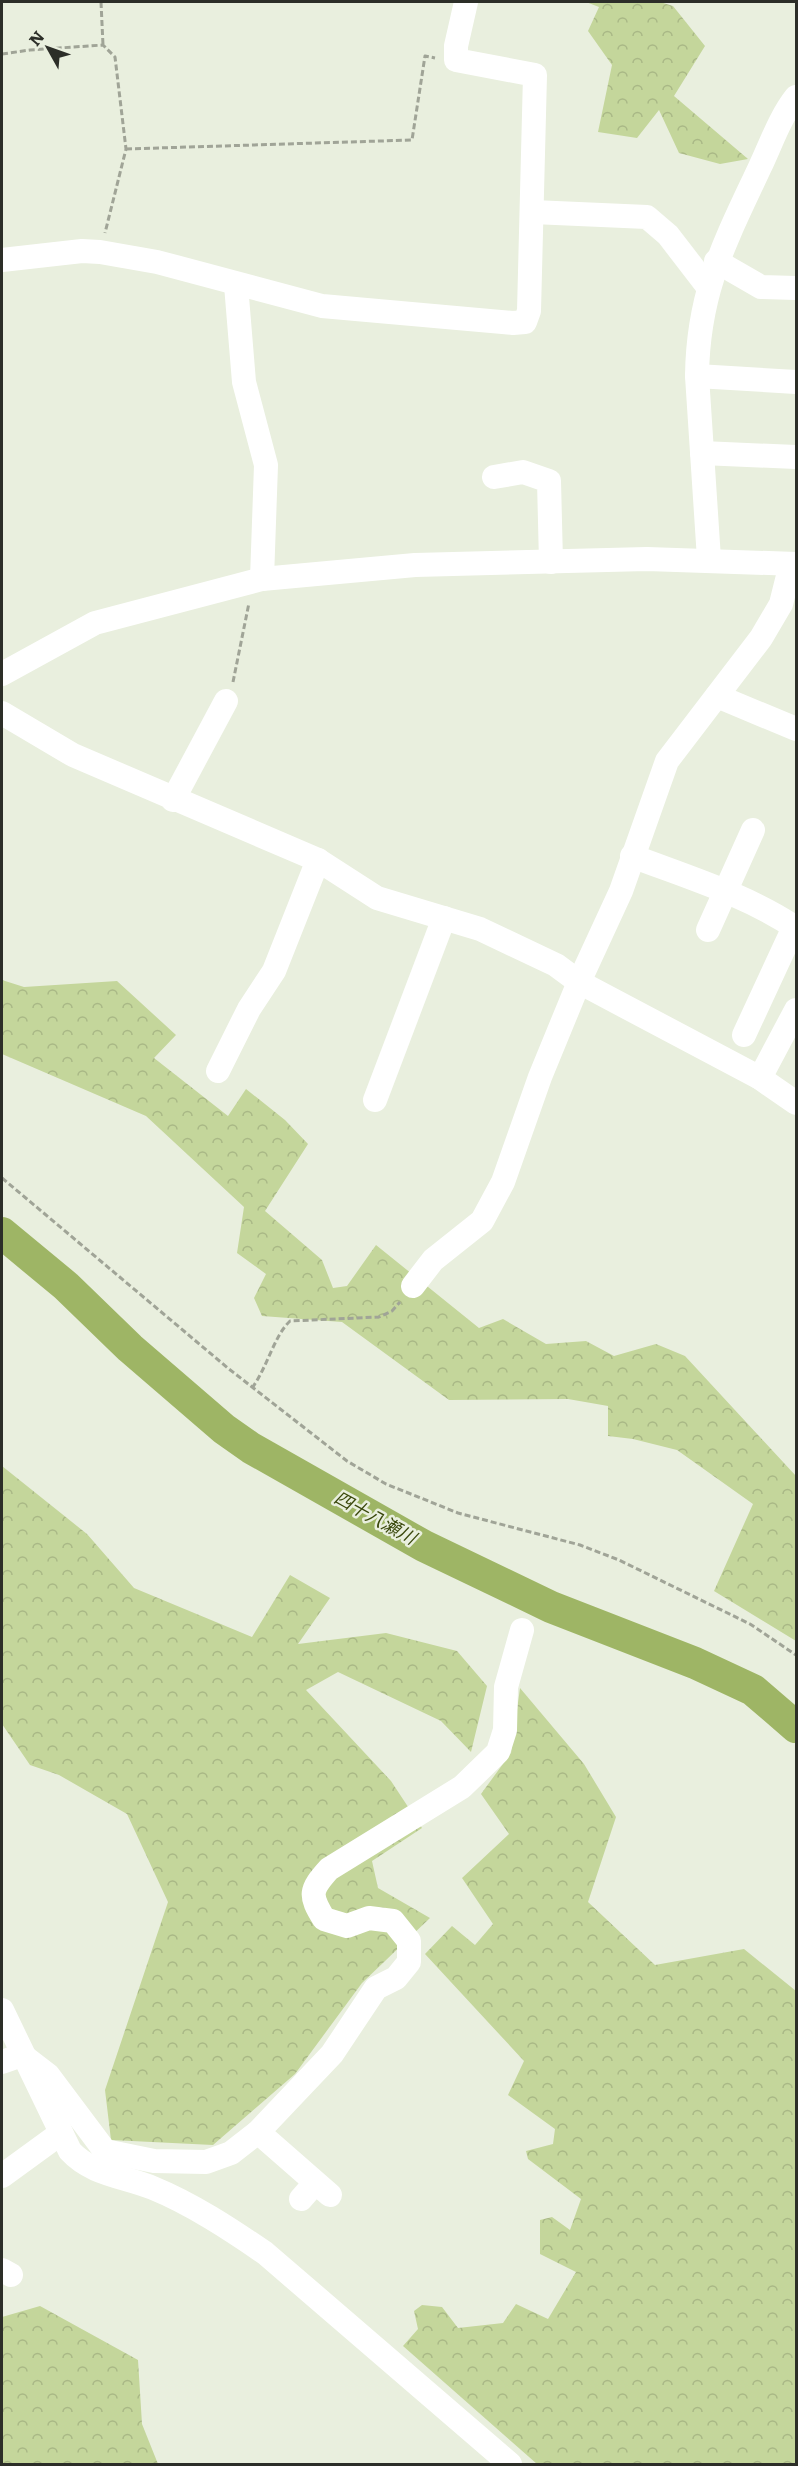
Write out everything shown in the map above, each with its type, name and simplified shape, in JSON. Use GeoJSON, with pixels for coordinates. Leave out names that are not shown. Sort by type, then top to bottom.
{"type":"FeatureCollection","features":[{"type":"Feature","properties":{"kind":"street"},"geometry":{"type":"LineString","coordinates":[[2,260],[82,251],[100,252],[157,262],[236,285],[322,306],[513,323],[525,322],[529,311],[535,75],[456,60],[456,46],[466,2]]}},
{"type":"Feature","properties":{"kind":"street"},"geometry":{"type":"LineString","coordinates":[[709,559],[697,376],[697,346],[708,286],[716,261],[782,120],[796,97]]}},
{"type":"Feature","properties":{"kind":"street"},"geometry":{"type":"LineString","coordinates":[[533,212],[647,217],[668,235],[708,286]]}},
{"type":"Feature","properties":{"kind":"street"},"geometry":{"type":"LineString","coordinates":[[716,261],[761,287],[796,288]]}},
{"type":"Feature","properties":{"kind":"street"},"geometry":{"type":"LineString","coordinates":[[236,285],[244,382],[266,465],[257,580]]}},
{"type":"Feature","properties":{"kind":"street"},"geometry":{"type":"LineString","coordinates":[[697,376],[796,382]]}},
{"type":"Feature","properties":{"kind":"street"},"geometry":{"type":"LineString","coordinates":[[702,453],[796,457]]}},
{"type":"Feature","properties":{"kind":"street"},"geometry":{"type":"LineString","coordinates":[[494,477],[523,472],[549,481],[551,562]]}},
{"type":"Feature","properties":{"kind":"street"},"geometry":{"type":"LineString","coordinates":[[2,674],[95,623],[257,580],[415,565],[709,559],[794,564],[781,604],[747,659],[667,761],[621,891],[579,982],[540,1077],[503,1182],[482,1221],[433,1260],[413,1286]]}},
{"type":"Feature","properties":{"kind":"street"},"geometry":{"type":"LineString","coordinates":[[717,696],[796,729]]}},
{"type":"Feature","properties":{"kind":"street"},"geometry":{"type":"LineString","coordinates":[[173,800],[226,701]]}},
{"type":"Feature","properties":{"kind":"street"},"geometry":{"type":"LineString","coordinates":[[2,713],[73,756],[318,860],[377,898],[480,929],[556,965],[579,982],[760,1078],[796,1103]]}},
{"type":"Feature","properties":{"kind":"street"},"geometry":{"type":"LineString","coordinates":[[708,930],[753,830]]}},
{"type":"Feature","properties":{"kind":"street"},"geometry":{"type":"LineString","coordinates":[[632,856],[726,893],[795,928],[744,1035]]}},
{"type":"Feature","properties":{"kind":"street"},"geometry":{"type":"LineString","coordinates":[[218,1071],[249,1009],[274,971],[318,860]]}},
{"type":"Feature","properties":{"kind":"street"},"geometry":{"type":"LineString","coordinates":[[375,1100],[444,918]]}},
{"type":"Feature","properties":{"kind":"street"},"geometry":{"type":"LineString","coordinates":[[760,1078],[796,1010]]}},
{"type":"Feature","properties":{"kind":"street"},"geometry":{"type":"LineString","coordinates":[[12,2058],[48,2075],[105,2151],[154,2161],[206,2162],[231,2153],[258,2132],[332,2054],[376,1988],[396,1977],[409,1962],[409,1941],[393,1921],[369,1918],[347,1926],[324,1919],[313,1900],[315,1885],[329,1869],[462,1787],[498,1752],[505,1730],[506,1688],[522,1630]]}},
{"type":"Feature","properties":{"kind":"street"},"geometry":{"type":"LineString","coordinates":[[2,2010],[12,2058],[61,2133],[70,2151],[80,2162],[153,2188],[236,2233],[265,2253],[510,2464]]}},
{"type":"Feature","properties":{"kind":"street"},"geometry":{"type":"LineString","coordinates":[[258,2132],[315,2192]]}},
{"type":"Feature","properties":{"kind":"street"},"geometry":{"type":"LineString","coordinates":[[2,2176],[61,2133]]}},
{"type":"Feature","properties":{"kind":"path"},"geometry":{"type":"LineString","coordinates":[[100,252],[126,149],[116,57],[103,45],[101,2]]}},
{"type":"Feature","properties":{"kind":"path"},"geometry":{"type":"LineString","coordinates":[[2,54],[103,45]]}},
{"type":"Feature","properties":{"kind":"path"},"geometry":{"type":"LineString","coordinates":[[126,149],[412,140],[420,72],[425,56],[456,60]]}},
{"type":"Feature","properties":{"kind":"path"},"geometry":{"type":"LineString","coordinates":[[226,701],[238,668],[257,580]]}},
{"type":"Feature","properties":{"kind":"path"},"geometry":{"type":"LineString","coordinates":[[2,1178],[252,1388],[347,1461],[386,1484],[458,1513],[580,1545],[619,1560],[750,1624],[796,1654]]}},
{"type":"Feature","properties":{"kind":"path"},"geometry":{"type":"LineString","coordinates":[[252,1388],[274,1350],[283,1328],[290,1321],[379,1317],[393,1311],[413,1286]]}},
{"type":"Feature","properties":{"kind":"green space"},"geometry":{"type":"Polygon","coordinates":[[[586,2],[660,2],[673,6],[705,46],[674,96],[748,159],[720,164],[679,153],[659,110],[637,138],[598,132],[612,65],[588,31],[599,7],[586,2]]]}},
{"type":"Feature","properties":{"kind":"green space"},"geometry":{"type":"Polygon","coordinates":[[[2,980],[24,987],[117,981],[176,1035],[154,1058],[228,1116],[246,1089],[285,1120],[308,1144],[265,1211],[322,1260],[333,1288],[347,1286],[376,1245],[479,1328],[503,1319],[546,1344],[586,1341],[614,1356],[656,1344],[685,1356],[796,1476],[796,1641],[714,1591],[753,1504],[677,1450],[633,1439],[608,1436],[608,1406],[568,1399],[449,1400],[342,1322],[262,1316],[254,1298],[266,1274],[237,1253],[244,1207],[146,1116],[2,1054],[2,980]]]}},
{"type":"Feature","properties":{"kind":"green space"},"geometry":{"type":"Polygon","coordinates":[[[2,1466],[87,1534],[134,1588],[252,1637],[290,1575],[330,1598],[298,1644],[386,1633],[457,1651],[487,1686],[471,1752],[441,1721],[338,1672],[306,1690],[391,1781],[422,1828],[372,1861],[378,1888],[430,1918],[362,1983],[295,2074],[213,2145],[111,2140],[105,2090],[168,1902],[127,1814],[59,1775],[30,1765],[2,1724],[2,1466]]]}},
{"type":"Feature","properties":{"kind":"green space"},"geometry":{"type":"Polygon","coordinates":[[[520,1688],[584,1764],[616,1817],[588,1902],[655,1965],[744,1949],[796,1991],[796,2464],[537,2464],[403,2346],[418,2329],[414,2311],[422,2305],[442,2307],[458,2328],[503,2323],[516,2304],[548,2319],[576,2272],[540,2254],[540,2220],[552,2217],[570,2230],[581,2199],[528,2159],[526,2151],[553,2144],[555,2129],[508,2095],[524,2061],[425,1954],[452,1926],[475,1945],[493,1924],[462,1878],[509,1834],[481,1794],[511,1753],[520,1688]]]}},
{"type":"Feature","properties":{"kind":"green space"},"geometry":{"type":"Polygon","coordinates":[[[40,2306],[138,2360],[142,2424],[158,2464],[2,2464],[2,2317],[40,2306]]]}},
{"type":"Feature","properties":{"kind":"waterway","name":"四十八瀬川"},"geometry":{"type":"LineString","coordinates":[[2,1233],[66,1286],[130,1348],[224,1429],[251,1448],[424,1546],[551,1607],[695,1663],[753,1690],[796,1727]]}}]}
